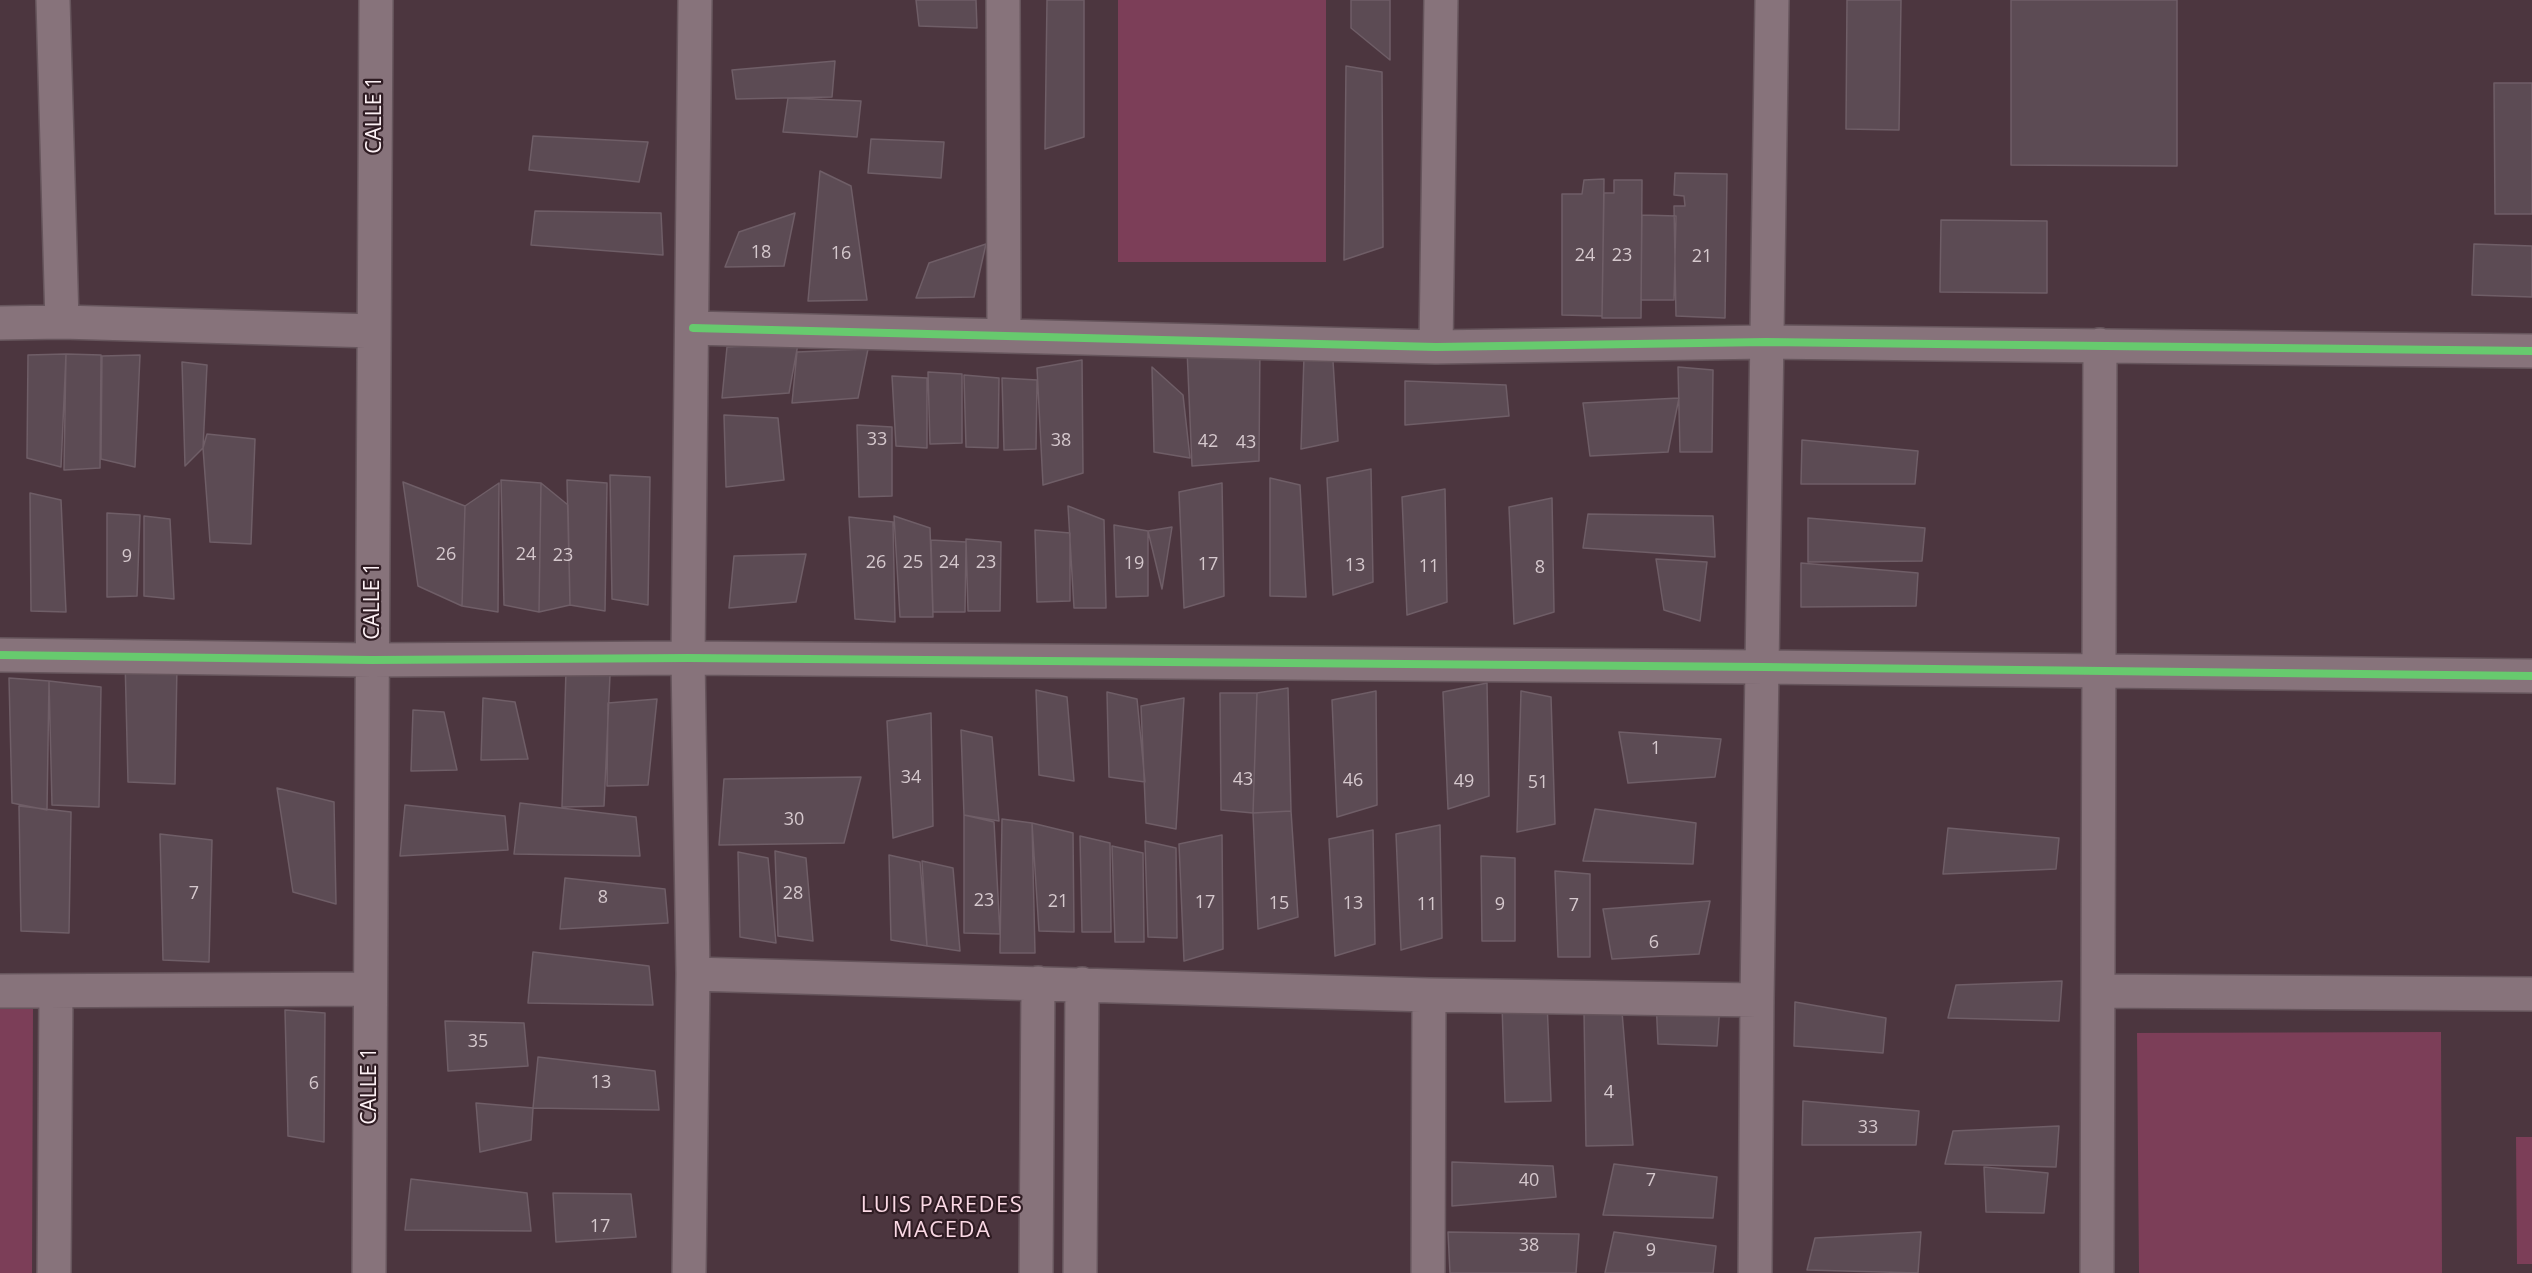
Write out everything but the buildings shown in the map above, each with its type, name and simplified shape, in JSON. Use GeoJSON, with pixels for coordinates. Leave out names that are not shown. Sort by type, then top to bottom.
{"type":"FeatureCollection","features":[{"type":"Feature","properties":{"kind":"street"},"geometry":{"type":"LineString","coordinates":[[53,0],[62,322]]}},
{"type":"Feature","properties":{"kind":"street","name":"CALLE 1"},"geometry":{"type":"LineString","coordinates":[[369,1273],[376,0]]}},
{"type":"Feature","properties":{"kind":"street"},"geometry":{"type":"LineString","coordinates":[[689,1273],[693,974],[688,658],[695,0]]}},
{"type":"Feature","properties":{"kind":"street"},"geometry":{"type":"LineString","coordinates":[[1003,0],[1004,336]]}},
{"type":"Feature","properties":{"kind":"street"},"geometry":{"type":"LineString","coordinates":[[1436,347],[1441,0]]}},
{"type":"Feature","properties":{"kind":"street"},"geometry":{"type":"LineString","coordinates":[[1755,1273],[1772,0]]}},
{"type":"Feature","properties":{"kind":"street"},"geometry":{"type":"LineString","coordinates":[[0,323],[62,322],[374,331]]}},
{"type":"Feature","properties":{"kind":"street"},"geometry":{"type":"LineString","coordinates":[[693,328],[1436,347],[1766,342],[2532,351]]}},
{"type":"Feature","properties":{"kind":"street"},"geometry":{"type":"LineString","coordinates":[[2097,1273],[2100,345]]}},
{"type":"Feature","properties":{"kind":"street"},"geometry":{"type":"LineString","coordinates":[[0,655],[372,660],[688,658],[2532,676]]}},
{"type":"Feature","properties":{"kind":"street"},"geometry":{"type":"LineString","coordinates":[[693,974],[1038,982],[1429,995],[1757,1000]]}},
{"type":"Feature","properties":{"kind":"street"},"geometry":{"type":"LineString","coordinates":[[1036,1273],[1038,982]]}},
{"type":"Feature","properties":{"kind":"street"},"geometry":{"type":"LineString","coordinates":[[1080,1273],[1082,984]]}},
{"type":"Feature","properties":{"kind":"street"},"geometry":{"type":"LineString","coordinates":[[0,991],[370,989]]}},
{"type":"Feature","properties":{"kind":"street"},"geometry":{"type":"LineString","coordinates":[[54,1273],[56,991]]}},
{"type":"Feature","properties":{"kind":"street"},"geometry":{"type":"LineString","coordinates":[[2099,991],[2532,994]]}},
{"type":"Feature","properties":{"kind":"street"},"geometry":{"type":"LineString","coordinates":[[1428,1273],[1429,995]]}},
{"type":"Feature","properties":{"kind":"shaded area"},"geometry":{"type":"Polygon","coordinates":[[[1118,0],[1326,0],[1326,262],[1118,262],[1118,0]]]}},
{"type":"Feature","properties":{"kind":"shaded area"},"geometry":{"type":"Polygon","coordinates":[[[0,1005],[33,1006],[32,1273],[0,1273],[0,1005]]]}},
{"type":"Feature","properties":{"kind":"shaded area"},"geometry":{"type":"Polygon","coordinates":[[[2441,1032],[2442,1273],[2139,1273],[2137,1033],[2441,1032]]]}},
{"type":"Feature","properties":{"kind":"shaded area"},"geometry":{"type":"Polygon","coordinates":[[[2516,1137],[2532,1137],[2532,1264],[2517,1264],[2516,1137]]]}},
{"type":"Feature","properties":{"kind":"cycle path"},"geometry":{"type":"LineString","coordinates":[[693,328],[1436,347],[1766,342],[2532,351]]}},
{"type":"Feature","properties":{"kind":"cycle path"},"geometry":{"type":"LineString","coordinates":[[0,655],[372,660],[688,658],[2532,676]]}},
{"type":"Feature","properties":{"kind":"district","name":"LUIS PAREDES MACEDA"},"geometry":{"type":"Point","coordinates":[942,1218]}}]}
